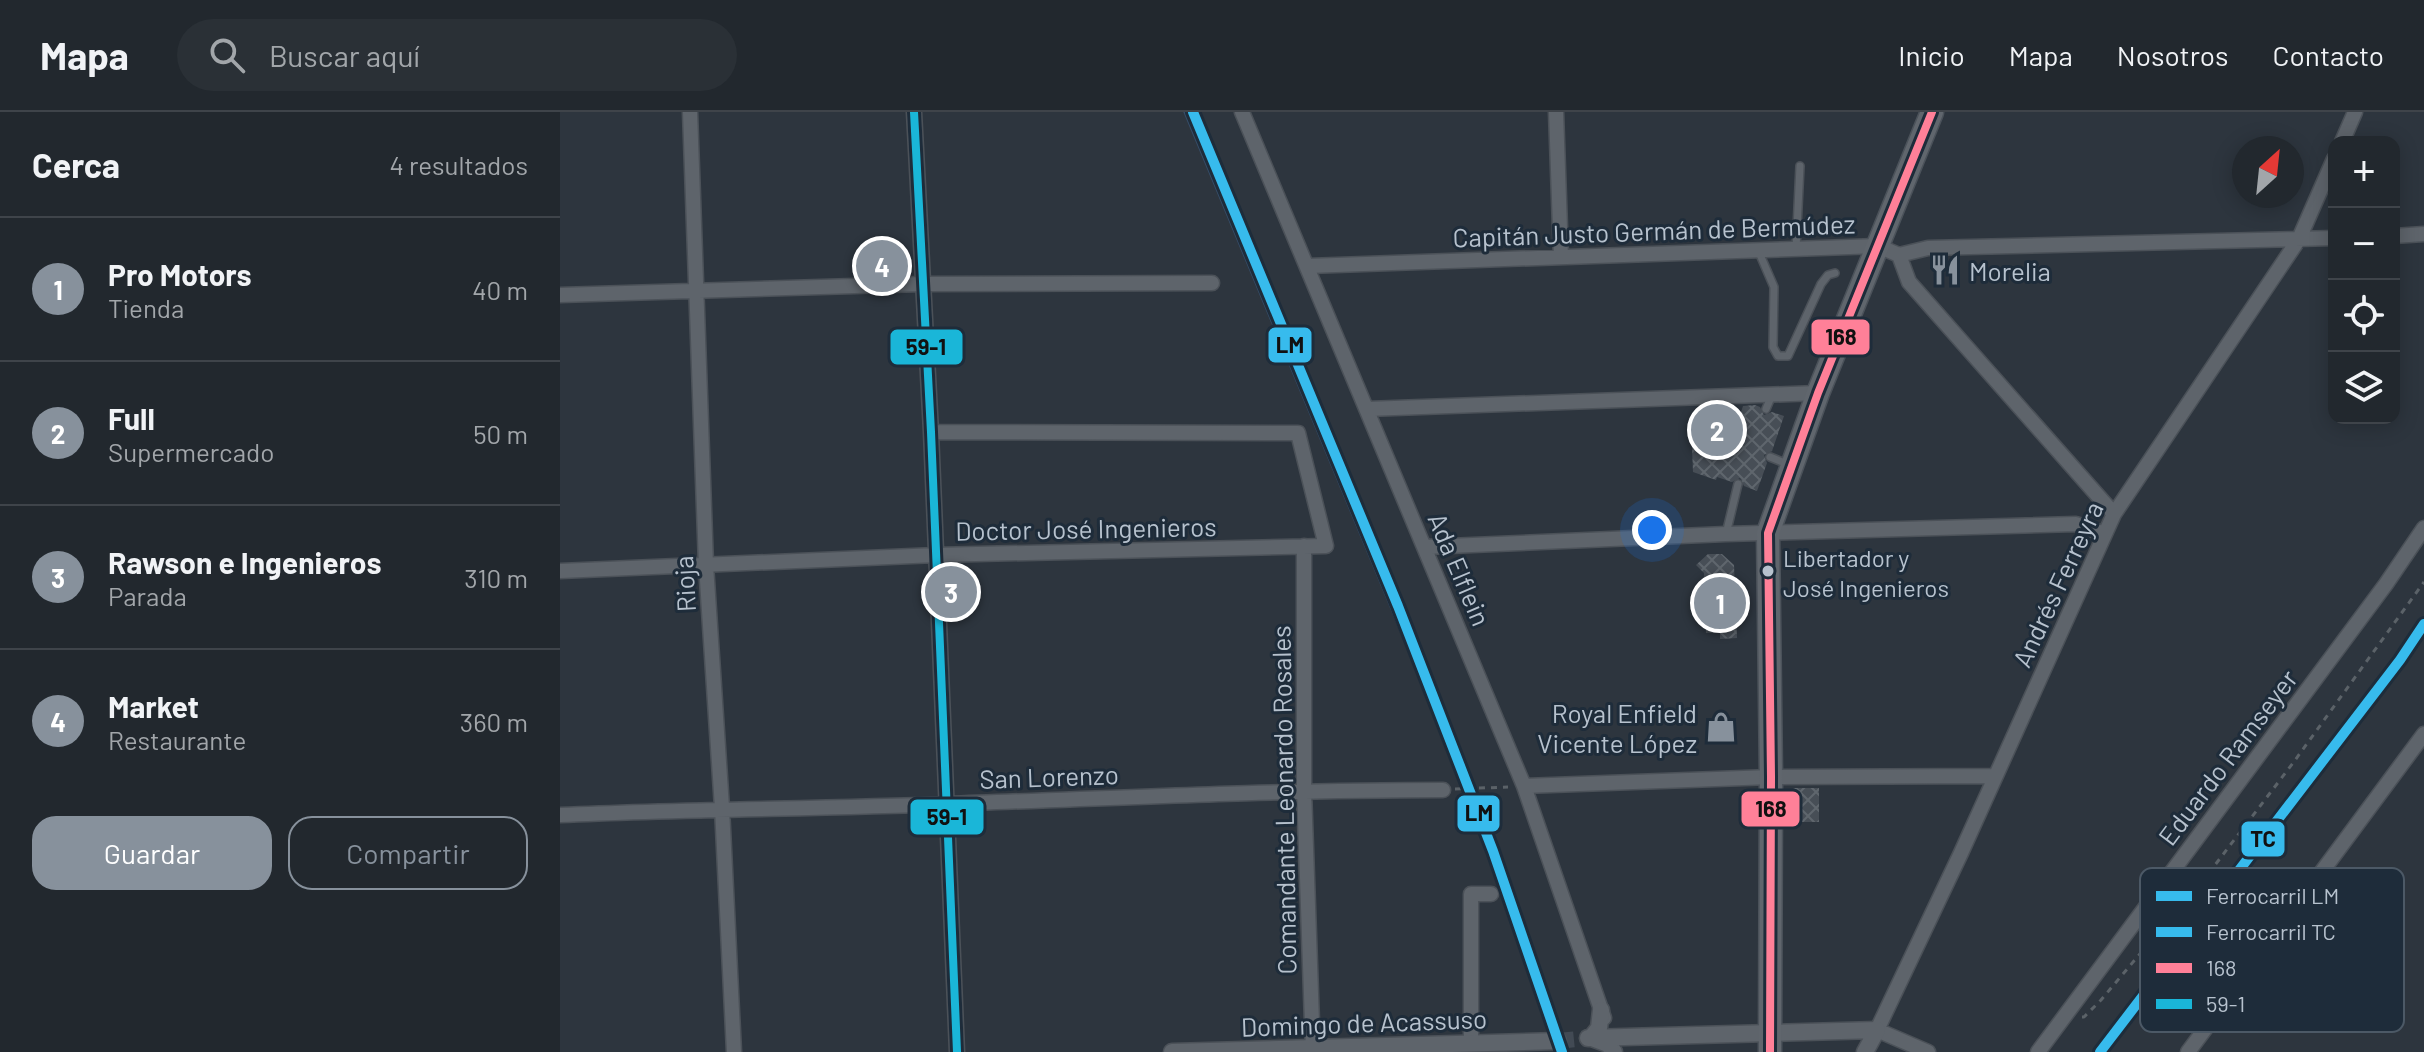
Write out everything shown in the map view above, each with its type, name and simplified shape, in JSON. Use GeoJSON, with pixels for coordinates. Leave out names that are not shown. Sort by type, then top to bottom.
{"type":"FeatureCollection","features":[{"type":"Feature","properties":{"kind":"main road"},"geometry":{"type":"LineString","coordinates":[[1770,1043],[1768,533],[1818,393],[1932,112]]}},
{"type":"Feature","properties":{"kind":"street","name":"Rioja"},"geometry":{"type":"LineString","coordinates":[[690,112],[706,565],[734,1052]]}},
{"type":"Feature","properties":{"kind":"street"},"geometry":{"type":"LineString","coordinates":[[914,112],[957,1052]]}},
{"type":"Feature","properties":{"kind":"street","name":"Ada Elflein"},"geometry":{"type":"LineString","coordinates":[[1242,112],[1524,786],[1613,1047]]}},
{"type":"Feature","properties":{"kind":"street"},"geometry":{"type":"LineString","coordinates":[[1556,112],[1561,257]]}},
{"type":"Feature","properties":{"kind":"street"},"geometry":{"type":"LineString","coordinates":[[2345,136],[2355,112]]}},
{"type":"Feature","properties":{"kind":"street","name":"Andrés Ferreyra"},"geometry":{"type":"LineString","coordinates":[[1865,1052],[2114,514],[2299,239],[2328,173]]}},
{"type":"Feature","properties":{"kind":"street"},"geometry":{"type":"LineString","coordinates":[[2400,236],[2424,234]]}},
{"type":"Feature","properties":{"kind":"street"},"geometry":{"type":"LineString","coordinates":[[2114,514],[1909,282],[1899,255],[1928,248],[2328,238]]}},
{"type":"Feature","properties":{"kind":"street","name":"Capitán Justo Germán de Bermúdez"},"geometry":{"type":"LineString","coordinates":[[1308,266],[1878,246],[1899,255]]}},
{"type":"Feature","properties":{"kind":"street"},"geometry":{"type":"LineString","coordinates":[[560,295],[922,284],[1212,283]]}},
{"type":"Feature","properties":{"kind":"street"},"geometry":{"type":"LineString","coordinates":[[1367,409],[1818,393]]}},
{"type":"Feature","properties":{"kind":"street","name":"Doctor José Ingenieros"},"geometry":{"type":"LineString","coordinates":[[560,571],[936,555],[1326,546],[1298,433],[931,432]]}},
{"type":"Feature","properties":{"kind":"street"},"geometry":{"type":"LineString","coordinates":[[1425,547],[2076,524],[2105,534]]}},
{"type":"Feature","properties":{"kind":"street","name":"Eduardo Ramseyer"},"geometry":{"type":"LineString","coordinates":[[2175,868],[2386,584],[2424,528]]}},
{"type":"Feature","properties":{"kind":"street","name":"Comandante Leonardo Rosales"},"geometry":{"type":"LineString","coordinates":[[1304,546],[1304,790],[1313,1050]]}},
{"type":"Feature","properties":{"kind":"street"},"geometry":{"type":"LineString","coordinates":[[2330,868],[2416,756],[2424,734]]}},
{"type":"Feature","properties":{"kind":"street"},"geometry":{"type":"LineString","coordinates":[[1524,786],[1771,777],[1995,776]]}},
{"type":"Feature","properties":{"kind":"street","name":"San Lorenzo"},"geometry":{"type":"LineString","coordinates":[[560,815],[1304,790],[1443,790]]}},
{"type":"Feature","properties":{"kind":"street"},"geometry":{"type":"LineString","coordinates":[[1471,1043],[1471,894],[1491,894]]}},
{"type":"Feature","properties":{"kind":"street","name":"Eduardo Ramseyer"},"geometry":{"type":"LineString","coordinates":[[2038,1052],[2140,915]]}},
{"type":"Feature","properties":{"kind":"street"},"geometry":{"type":"LineString","coordinates":[[1601,1010],[1599,1028],[1590,1038],[1613,1047],[1770,1043],[1877,1030],[1928,1052]]}},
{"type":"Feature","properties":{"kind":"street"},"geometry":{"type":"LineString","coordinates":[[2188,1052],[2203,1032]]}},
{"type":"Feature","properties":{"kind":"street","name":"Domingo de Acassuso"},"geometry":{"type":"LineString","coordinates":[[1172,1052],[1471,1043],[1496,1047],[1558,1041]]}},
{"type":"Feature","properties":{"kind":"lane"},"geometry":{"type":"LineString","coordinates":[[1796,249],[1800,166]]}},
{"type":"Feature","properties":{"kind":"lane"},"geometry":{"type":"LineString","coordinates":[[1758,250],[1774,287],[1773,347],[1778,356],[1788,356],[1821,284],[1828,275],[1835,273]]}},
{"type":"Feature","properties":{"kind":"lane"},"geometry":{"type":"LineString","coordinates":[[1766,409],[1772,395]]}},
{"type":"Feature","properties":{"kind":"lane"},"geometry":{"type":"LineString","coordinates":[[1770,457],[1792,466]]}},
{"type":"Feature","properties":{"kind":"lane"},"geometry":{"type":"LineString","coordinates":[[1726,534],[1738,484]]}},
{"type":"Feature","properties":{"kind":"path"},"geometry":{"type":"LineString","coordinates":[[2212,868],[2424,582]]}},
{"type":"Feature","properties":{"kind":"path"},"geometry":{"type":"LineString","coordinates":[[1443,790],[1524,786]]}},
{"type":"Feature","properties":{"kind":"path"},"geometry":{"type":"LineString","coordinates":[[2066,1014],[2084,1017],[2140,952]]}},
{"type":"Feature","properties":{"kind":"building"},"geometry":{"type":"Polygon","coordinates":[[[897,246],[898,260],[890,273],[870,274],[868,248],[897,246]]]}},
{"type":"Feature","properties":{"kind":"building"},"geometry":{"type":"Polygon","coordinates":[[[1755,405],[1764,415],[1772,412],[1784,416],[1772,451],[1764,455],[1767,463],[1757,491],[1744,486],[1740,478],[1732,482],[1717,477],[1716,480],[1693,472],[1692,448],[1707,407],[1726,406],[1741,412],[1743,406],[1755,405]]]}},
{"type":"Feature","properties":{"kind":"building"},"geometry":{"type":"Polygon","coordinates":[[[1708,554],[1722,554],[1734,565],[1737,638],[1720,639],[1720,633],[1706,633],[1704,573],[1696,565],[1708,554]]]}},
{"type":"Feature","properties":{"kind":"building"},"geometry":{"type":"Polygon","coordinates":[[[1794,788],[1819,788],[1819,822],[1792,822],[1790,793],[1794,788]]]}},
{"type":"Feature","properties":{"kind":"waterway"},"geometry":{"type":"LineString","coordinates":[[1186,112],[1451,748],[1549,1015],[1559,1052]]}},
{"type":"Feature","properties":{"kind":"tunnel"},"geometry":{"type":"LineString","coordinates":[[1558,1041],[1588,1038]]}},
{"type":"Feature","properties":{"kind":"rail line","name":"LM"},"geometry":{"type":"LineString","coordinates":[[1193,112],[1398,606],[1493,851],[1562,1052]]}},
{"type":"Feature","properties":{"kind":"rail line","name":"TC"},"geometry":{"type":"LineString","coordinates":[[2241,868],[2400,660],[2424,624]]}},
{"type":"Feature","properties":{"kind":"rail line","name":"TC"},"geometry":{"type":"LineString","coordinates":[[2100,1052],[2140,1000]]}},
{"type":"Feature","properties":{"kind":"transit line","name":"59-1"},"geometry":{"type":"LineString","coordinates":[[914,112],[957,1052]]}},
{"type":"Feature","properties":{"kind":"transit line","name":"168"},"geometry":{"type":"LineString","coordinates":[[1770,1052],[1768,533],[1818,393],[1932,112]]}},
{"type":"Feature","properties":{"kind":"place","name":"Market"},"geometry":{"type":"Point","coordinates":[882,266]}},
{"type":"Feature","properties":{"kind":"place","name":"Morelia"},"geometry":{"type":"Point","coordinates":[1945,270]}},
{"type":"Feature","properties":{"kind":"place","name":"Full"},"geometry":{"type":"Point","coordinates":[1717,430]}},
{"type":"Feature","properties":{"kind":"place","name":"Libertador y José Ingenieros"},"geometry":{"type":"Point","coordinates":[1768,571]}},
{"type":"Feature","properties":{"kind":"place","name":"Rawson e Ingenieros"},"geometry":{"type":"Point","coordinates":[951,592]}},
{"type":"Feature","properties":{"kind":"place","name":"Pro Motors"},"geometry":{"type":"Point","coordinates":[1720,603]}},
{"type":"Feature","properties":{"kind":"place","name":"Royal Enfield Vicente López"},"geometry":{"type":"Point","coordinates":[1721,727]}}]}
